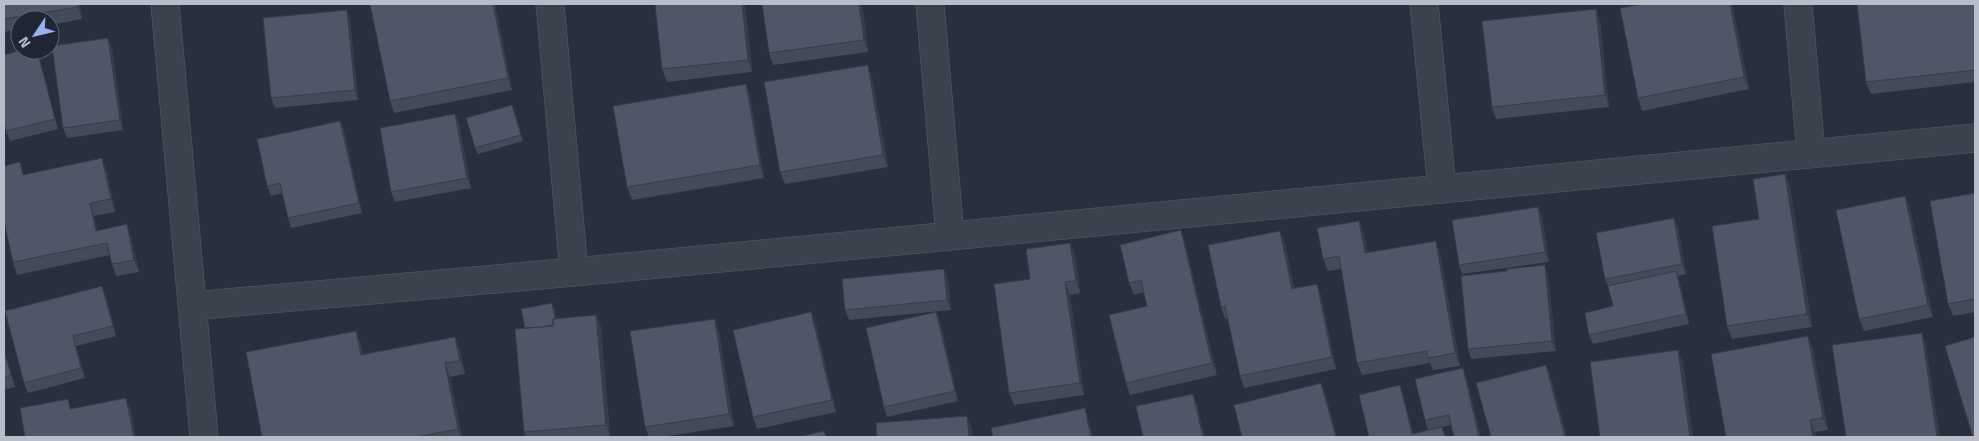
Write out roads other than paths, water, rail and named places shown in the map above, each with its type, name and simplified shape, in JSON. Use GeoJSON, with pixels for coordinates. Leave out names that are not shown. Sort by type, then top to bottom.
{"type":"FeatureCollection","features":[{"type":"Feature","properties":{"kind":"street"},"geometry":{"type":"LineString","coordinates":[[165,4],[204,437]]}},
{"type":"Feature","properties":{"kind":"street"},"geometry":{"type":"LineString","coordinates":[[550,4],[574,272]]}},
{"type":"Feature","properties":{"kind":"street"},"geometry":{"type":"LineString","coordinates":[[930,4],[950,236]]}},
{"type":"Feature","properties":{"kind":"street"},"geometry":{"type":"LineString","coordinates":[[1424,4],[1442,190]]}},
{"type":"Feature","properties":{"kind":"street"},"geometry":{"type":"LineString","coordinates":[[1798,4],[1811,154]]}},
{"type":"Feature","properties":{"kind":"street"},"geometry":{"type":"LineString","coordinates":[[192,306],[574,272],[1975,138]]}}]}
